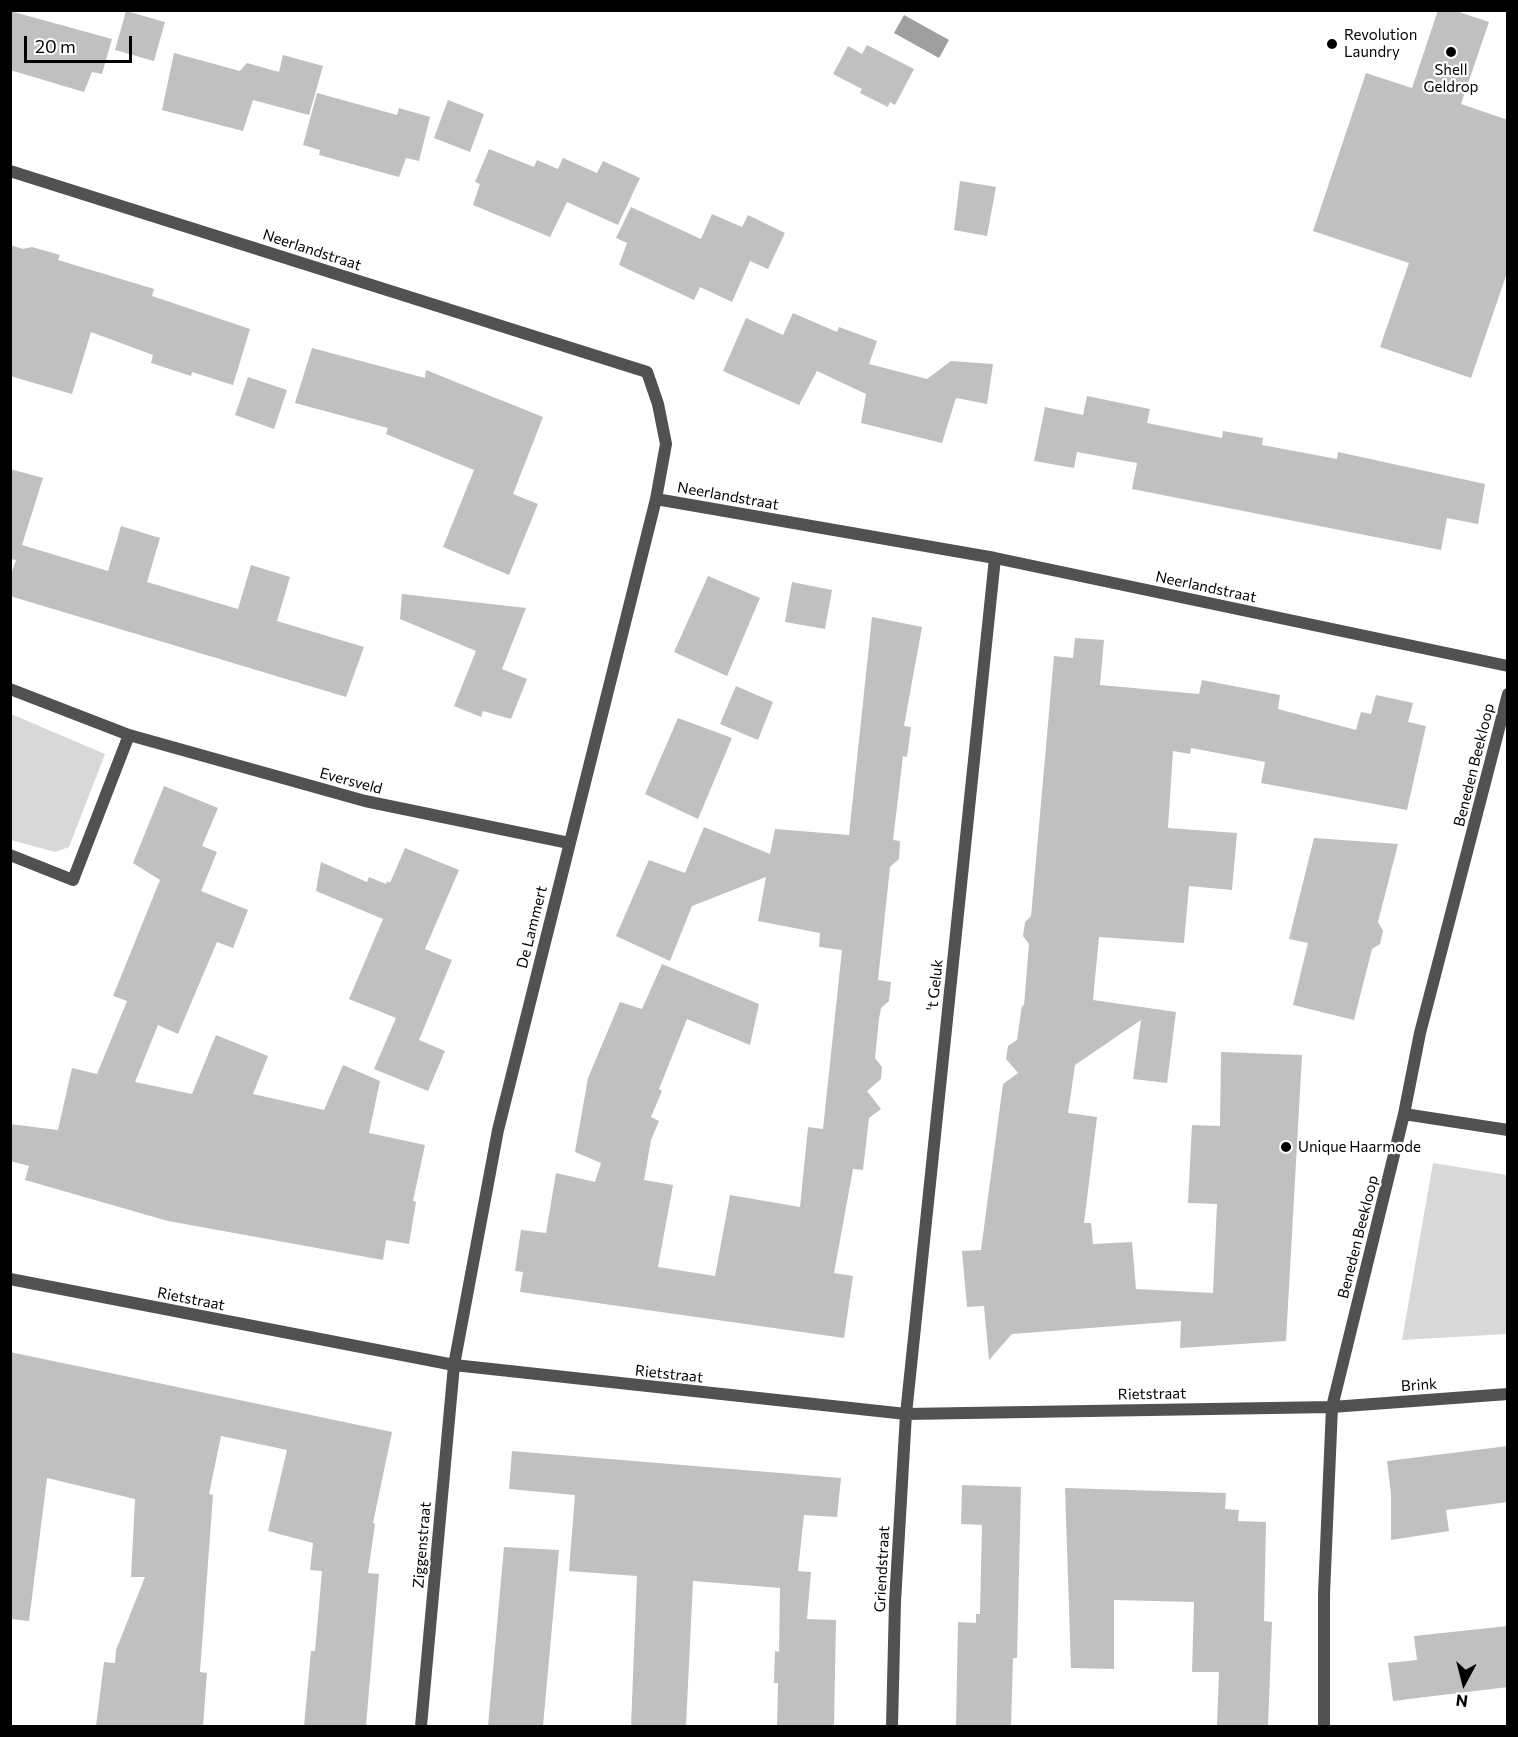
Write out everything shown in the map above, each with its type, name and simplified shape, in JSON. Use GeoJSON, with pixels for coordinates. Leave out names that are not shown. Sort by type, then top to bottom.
{"type":"FeatureCollection","features":[{"type":"Feature","properties":{"kind":"street","name":"Neerlandstraat"},"geometry":{"type":"LineString","coordinates":[[10,171],[647,372],[658,404],[666,444],[656,499],[995,558],[1508,666]]}},
{"type":"Feature","properties":{"kind":"street","name":"De Lammert"},"geometry":{"type":"LineString","coordinates":[[454,1365],[498,1130],[568,843],[656,499]]}},
{"type":"Feature","properties":{"kind":"street","name":"'t Geluk"},"geometry":{"type":"LineString","coordinates":[[906,1414],[995,558]]}},
{"type":"Feature","properties":{"kind":"street","name":"Eversveld"},"geometry":{"type":"LineString","coordinates":[[10,689],[129,735],[365,801],[568,843]]}},
{"type":"Feature","properties":{"kind":"street","name":"Beneden Beekloop"},"geometry":{"type":"LineString","coordinates":[[1324,1726],[1324,1582],[1332,1407],[1404,1114],[1420,1033],[1508,693]]}},
{"type":"Feature","properties":{"kind":"street"},"geometry":{"type":"LineString","coordinates":[[10,855],[73,880],[129,735]]}},
{"type":"Feature","properties":{"kind":"street"},"geometry":{"type":"LineString","coordinates":[[1404,1114],[1508,1130]]}},
{"type":"Feature","properties":{"kind":"street","name":"Rietstraat"},"geometry":{"type":"LineString","coordinates":[[10,1279],[454,1365],[906,1414],[1332,1407]]}},
{"type":"Feature","properties":{"kind":"street","name":"Ziggenstraat"},"geometry":{"type":"LineString","coordinates":[[421,1726],[454,1365]]}},
{"type":"Feature","properties":{"kind":"street","name":"Brink"},"geometry":{"type":"LineString","coordinates":[[1332,1407],[1508,1394]]}},
{"type":"Feature","properties":{"kind":"street","name":"Griendstraat"},"geometry":{"type":"LineString","coordinates":[[892,1726],[895,1602],[906,1414]]}},
{"type":"Feature","properties":{"kind":"shaded area"},"geometry":{"type":"Polygon","coordinates":[[[904,15],[949,40],[939,58],[894,33],[904,15]]]}},
{"type":"Feature","properties":{"kind":"shaded area"},"geometry":{"type":"Polygon","coordinates":[[[11,714],[105,754],[69,847],[55,852],[11,840],[11,714]]]}},
{"type":"Feature","properties":{"kind":"shaded area"},"geometry":{"type":"Polygon","coordinates":[[[1433,1163],[1507,1175],[1507,1334],[1402,1340],[1433,1163]]]}},
{"type":"Feature","properties":{"kind":"building"},"geometry":{"type":"Polygon","coordinates":[[[1438,10],[1453,10],[1489,22],[1461,104],[1508,120],[1508,270],[1471,378],[1380,347],[1409,263],[1313,231],[1366,73],[1412,88],[1438,10]]]}},
{"type":"Feature","properties":{"kind":"building"},"geometry":{"type":"Polygon","coordinates":[[[10,11],[112,39],[102,74],[92,72],[84,92],[10,70],[10,11]]]}},
{"type":"Feature","properties":{"kind":"building"},"geometry":{"type":"Polygon","coordinates":[[[126,11],[165,22],[154,61],[115,50],[126,11]]]}},
{"type":"Feature","properties":{"kind":"building"},"geometry":{"type":"Polygon","coordinates":[[[867,45],[914,69],[895,105],[890,102],[888,107],[860,93],[862,89],[833,74],[848,46],[862,54],[867,45]]]}},
{"type":"Feature","properties":{"kind":"building"},"geometry":{"type":"Polygon","coordinates":[[[174,53],[240,71],[247,63],[279,72],[283,55],[323,66],[309,115],[253,100],[243,131],[162,110],[174,53]]]}},
{"type":"Feature","properties":{"kind":"building"},"geometry":{"type":"Polygon","coordinates":[[[317,93],[397,115],[399,108],[430,117],[419,161],[406,158],[399,177],[319,155],[320,150],[303,145],[317,93]]]}},
{"type":"Feature","properties":{"kind":"building"},"geometry":{"type":"Polygon","coordinates":[[[448,100],[484,114],[470,152],[434,138],[448,100]]]}},
{"type":"Feature","properties":{"kind":"building"},"geometry":{"type":"Polygon","coordinates":[[[489,149],[534,167],[537,160],[558,169],[563,158],[597,173],[603,161],[640,178],[618,225],[567,202],[550,237],[473,205],[480,184],[475,182],[489,149]]]}},
{"type":"Feature","properties":{"kind":"building"},"geometry":{"type":"Polygon","coordinates":[[[960,181],[996,187],[987,236],[954,230],[960,181]]]}},
{"type":"Feature","properties":{"kind":"building"},"geometry":{"type":"Polygon","coordinates":[[[631,207],[701,239],[712,214],[742,227],[748,215],[785,233],[768,269],[750,261],[732,302],[700,287],[694,300],[619,265],[627,243],[616,238],[631,207]]]}},
{"type":"Feature","properties":{"kind":"building"},"geometry":{"type":"Polygon","coordinates":[[[10,245],[23,249],[32,247],[60,255],[58,260],[154,289],[152,296],[250,329],[233,385],[192,372],[191,376],[151,363],[153,355],[91,332],[72,394],[10,376],[10,245]]]}},
{"type":"Feature","properties":{"kind":"building"},"geometry":{"type":"Polygon","coordinates":[[[793,313],[837,332],[839,327],[877,341],[869,364],[927,379],[951,361],[993,364],[987,404],[956,398],[942,443],[861,423],[866,394],[817,371],[799,405],[723,371],[746,318],[783,335],[793,313]]]}},
{"type":"Feature","properties":{"kind":"building"},"geometry":{"type":"Polygon","coordinates":[[[312,348],[425,378],[426,370],[543,417],[513,494],[538,504],[509,575],[443,547],[474,470],[386,434],[388,428],[295,403],[312,348]]]}},
{"type":"Feature","properties":{"kind":"building"},"geometry":{"type":"Polygon","coordinates":[[[248,377],[287,390],[274,429],[235,415],[248,377]]]}},
{"type":"Feature","properties":{"kind":"building"},"geometry":{"type":"Polygon","coordinates":[[[1087,396],[1150,409],[1147,423],[1222,438],[1223,431],[1263,438],[1262,445],[1337,459],[1338,452],[1485,484],[1478,524],[1447,518],[1441,550],[1132,489],[1137,463],[1077,452],[1074,468],[1034,461],[1045,407],[1083,415],[1087,396]]]}},
{"type":"Feature","properties":{"kind":"building"},"geometry":{"type":"Polygon","coordinates":[[[10,469],[43,478],[22,545],[108,571],[121,526],[160,538],[147,582],[238,609],[251,565],[290,577],[277,621],[364,647],[346,697],[10,596],[10,577],[16,560],[10,559],[10,469]]]}},
{"type":"Feature","properties":{"kind":"building"},"geometry":{"type":"Polygon","coordinates":[[[708,576],[760,598],[727,676],[674,652],[708,576]]]}},
{"type":"Feature","properties":{"kind":"building"},"geometry":{"type":"Polygon","coordinates":[[[792,582],[832,590],[825,629],[785,622],[792,582]]]}},
{"type":"Feature","properties":{"kind":"building"},"geometry":{"type":"Polygon","coordinates":[[[402,594],[526,608],[502,669],[527,679],[511,719],[483,711],[481,717],[454,706],[476,651],[400,619],[402,594]]]}},
{"type":"Feature","properties":{"kind":"building"},"geometry":{"type":"Polygon","coordinates":[[[872,617],[922,627],[904,726],[911,727],[907,757],[903,756],[893,840],[900,841],[899,859],[890,867],[878,980],[891,982],[889,1001],[881,1008],[879,1019],[875,1058],[882,1067],[881,1079],[867,1091],[881,1109],[869,1118],[863,1170],[853,1169],[834,1273],[853,1276],[844,1338],[520,1292],[523,1272],[515,1271],[521,1230],[546,1233],[556,1173],[595,1182],[601,1163],[575,1152],[588,1078],[620,1002],[642,1009],[662,964],[759,1004],[750,1045],[687,1019],[659,1089],[662,1091],[651,1117],[659,1121],[651,1140],[644,1180],[673,1185],[658,1267],[715,1276],[730,1195],[800,1207],[808,1127],[823,1129],[842,950],[819,947],[820,933],[758,921],[766,877],[692,906],[670,961],[616,936],[649,860],[685,873],[704,827],[770,854],[775,829],[849,835],[872,617]]]}},
{"type":"Feature","properties":{"kind":"building"},"geometry":{"type":"Polygon","coordinates":[[[1075,638],[1104,640],[1100,685],[1199,694],[1202,680],[1280,695],[1278,709],[1356,730],[1361,712],[1371,714],[1376,695],[1413,703],[1408,722],[1426,726],[1407,810],[1261,783],[1265,762],[1191,748],[1190,754],[1173,751],[1168,828],[1237,833],[1232,890],[1189,886],[1184,943],[1099,937],[1093,1000],[1176,1012],[1167,1083],[1133,1079],[1141,1020],[1075,1065],[1068,1113],[1097,1117],[1084,1223],[1091,1223],[1093,1244],[1132,1242],[1136,1289],[1213,1293],[1217,1204],[1188,1203],[1192,1125],[1220,1126],[1221,1052],[1302,1055],[1286,1341],[1180,1348],[1181,1321],[1012,1334],[989,1360],[984,1306],[967,1307],[962,1251],[981,1250],[1003,1084],[1018,1073],[1006,1059],[1008,1046],[1017,1040],[1022,1005],[1024,1006],[1029,944],[1023,936],[1025,922],[1031,916],[1054,656],[1073,658],[1075,638]]]}},
{"type":"Feature","properties":{"kind":"building"},"geometry":{"type":"Polygon","coordinates":[[[736,686],[773,702],[758,740],[720,724],[736,686]]]}},
{"type":"Feature","properties":{"kind":"building"},"geometry":{"type":"Polygon","coordinates":[[[678,718],[732,738],[698,819],[645,794],[678,718]]]}},
{"type":"Feature","properties":{"kind":"building"},"geometry":{"type":"Polygon","coordinates":[[[164,786],[218,808],[202,846],[217,852],[201,891],[248,910],[233,948],[217,942],[178,1034],[158,1025],[135,1082],[192,1094],[216,1035],[268,1056],[253,1094],[324,1110],[343,1065],[380,1081],[369,1133],[425,1145],[413,1201],[416,1202],[409,1244],[386,1240],[383,1260],[168,1221],[25,1180],[29,1166],[10,1161],[10,1124],[58,1130],[72,1068],[97,1074],[127,1001],[113,996],[160,880],[133,863],[164,786]]]}},
{"type":"Feature","properties":{"kind":"building"},"geometry":{"type":"Polygon","coordinates":[[[1314,838],[1398,844],[1378,922],[1383,931],[1380,944],[1372,949],[1354,1020],[1293,1005],[1308,943],[1289,939],[1314,838]]]}},
{"type":"Feature","properties":{"kind":"building"},"geometry":{"type":"Polygon","coordinates":[[[405,848],[459,870],[425,949],[452,960],[419,1040],[445,1051],[428,1091],[374,1069],[396,1018],[349,999],[383,919],[316,891],[321,862],[367,882],[369,877],[386,884],[387,881],[390,883],[405,848]]]}},
{"type":"Feature","properties":{"kind":"building"},"geometry":{"type":"Polygon","coordinates":[[[10,1352],[392,1432],[373,1523],[375,1524],[368,1573],[379,1574],[366,1726],[304,1726],[311,1651],[315,1651],[322,1571],[310,1570],[313,1543],[268,1531],[287,1450],[221,1436],[209,1494],[213,1495],[200,1672],[207,1673],[203,1726],[96,1726],[104,1662],[115,1663],[116,1650],[145,1577],[131,1577],[135,1499],[47,1478],[29,1621],[10,1619],[10,1352]]]}},
{"type":"Feature","properties":{"kind":"building"},"geometry":{"type":"Polygon","coordinates":[[[1508,1446],[1508,1502],[1446,1510],[1449,1531],[1391,1540],[1391,1494],[1387,1461],[1508,1446]]]}},
{"type":"Feature","properties":{"kind":"building"},"geometry":{"type":"Polygon","coordinates":[[[512,1451],[841,1478],[837,1517],[804,1515],[798,1571],[811,1572],[807,1619],[836,1620],[834,1726],[777,1726],[778,1683],[774,1683],[775,1651],[779,1652],[780,1588],[693,1581],[686,1726],[631,1726],[637,1576],[569,1571],[575,1495],[509,1489],[512,1451]]]}},
{"type":"Feature","properties":{"kind":"building"},"geometry":{"type":"Polygon","coordinates":[[[962,1485],[1021,1487],[1017,1658],[1013,1658],[1011,1726],[956,1726],[958,1622],[976,1623],[976,1614],[980,1614],[982,1525],[961,1524],[962,1485]]]}},
{"type":"Feature","properties":{"kind":"building"},"geometry":{"type":"Polygon","coordinates":[[[1065,1488],[1226,1493],[1225,1509],[1239,1510],[1238,1521],[1266,1522],[1264,1621],[1272,1622],[1268,1726],[1217,1726],[1219,1672],[1192,1672],[1194,1602],[1114,1600],[1114,1669],[1071,1668],[1065,1488]]]}},
{"type":"Feature","properties":{"kind":"building"},"geometry":{"type":"Polygon","coordinates":[[[504,1547],[559,1550],[543,1726],[488,1726],[504,1547]]]}},
{"type":"Feature","properties":{"kind":"building"},"geometry":{"type":"Polygon","coordinates":[[[1508,1626],[1508,1687],[1393,1701],[1388,1663],[1417,1660],[1414,1636],[1508,1626]]]}},
{"type":"Feature","properties":{"kind":"place","name":"Revolution Laundry"},"geometry":{"type":"Point","coordinates":[1332,44]}},
{"type":"Feature","properties":{"kind":"place","name":"Shell Geldrop"},"geometry":{"type":"Point","coordinates":[1451,52]}},
{"type":"Feature","properties":{"kind":"place","name":"Unique Haarmode"},"geometry":{"type":"Point","coordinates":[1286,1147]}}]}
